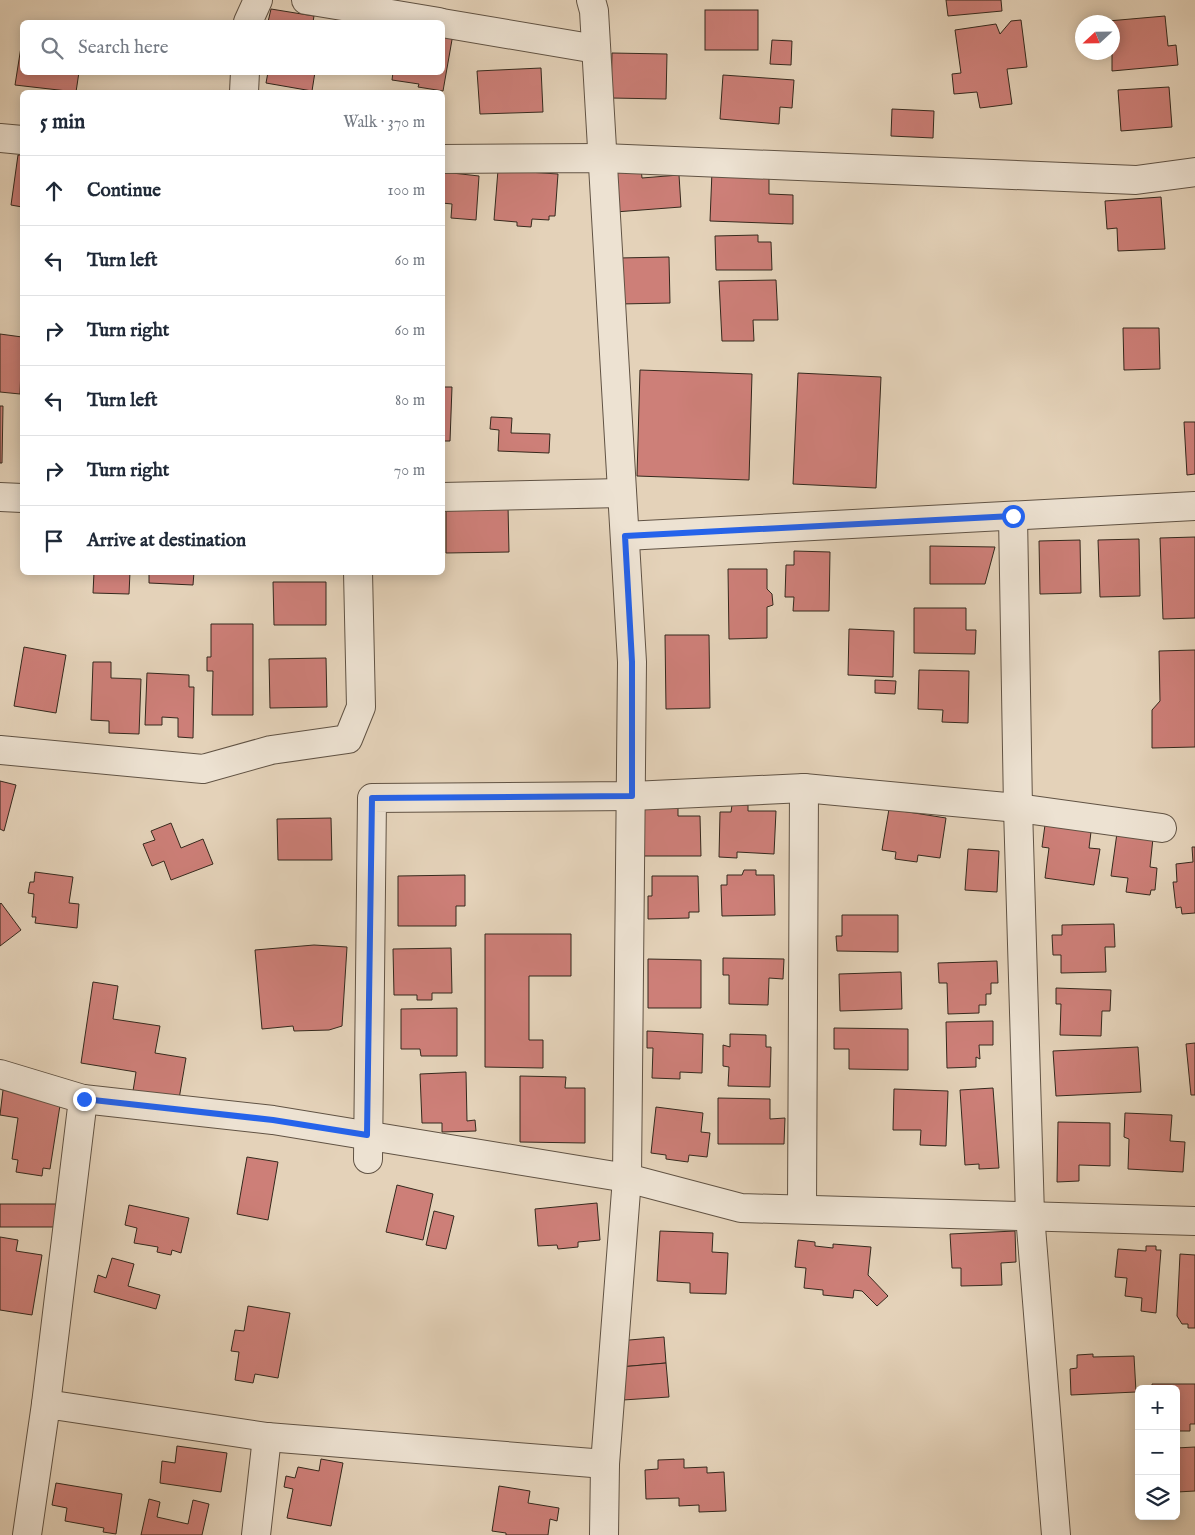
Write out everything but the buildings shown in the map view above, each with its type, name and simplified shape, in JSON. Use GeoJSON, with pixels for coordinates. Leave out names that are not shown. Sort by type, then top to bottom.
{"type":"FeatureCollection","features":[{"type":"Feature","properties":{"kind":"street"},"geometry":{"type":"LineString","coordinates":[[249,20],[258,0]]}},
{"type":"Feature","properties":{"kind":"street"},"geometry":{"type":"LineString","coordinates":[[306,0],[423,20]]}},
{"type":"Feature","properties":{"kind":"street"},"geometry":{"type":"LineString","coordinates":[[591,0],[603,158],[632,662],[627,1178],[605,1464],[604,1535]]}},
{"type":"Feature","properties":{"kind":"street"},"geometry":{"type":"LineString","coordinates":[[445,24],[596,49]]}},
{"type":"Feature","properties":{"kind":"street"},"geometry":{"type":"LineString","coordinates":[[244,90],[245,75]]}},
{"type":"Feature","properties":{"kind":"street"},"geometry":{"type":"LineString","coordinates":[[0,138],[20,140]]}},
{"type":"Feature","properties":{"kind":"street"},"geometry":{"type":"LineString","coordinates":[[445,159],[603,158],[1136,180],[1195,172]]}},
{"type":"Feature","properties":{"kind":"street"},"geometry":{"type":"LineString","coordinates":[[445,497],[622,492]]}},
{"type":"Feature","properties":{"kind":"street"},"geometry":{"type":"LineString","coordinates":[[0,497],[20,498]]}},
{"type":"Feature","properties":{"kind":"street"},"geometry":{"type":"LineString","coordinates":[[625,536],[1195,506]]}},
{"type":"Feature","properties":{"kind":"street"},"geometry":{"type":"LineString","coordinates":[[1013,516],[1018,808],[1030,1215],[1056,1535]]}},
{"type":"Feature","properties":{"kind":"street"},"geometry":{"type":"LineString","coordinates":[[0,750],[203,769],[271,750],[348,739],[360,707],[358,575]]}},
{"type":"Feature","properties":{"kind":"street"},"geometry":{"type":"LineString","coordinates":[[802,1209],[804,788]]}},
{"type":"Feature","properties":{"kind":"street"},"geometry":{"type":"LineString","coordinates":[[368,1147],[372,798],[632,796],[804,788],[1018,808],[1162,828]]}},
{"type":"Feature","properties":{"kind":"street"},"geometry":{"type":"LineString","coordinates":[[0,1074],[84,1099],[273,1120],[368,1147],[627,1178],[741,1208],[1195,1221]]}},
{"type":"Feature","properties":{"kind":"street"},"geometry":{"type":"LineString","coordinates":[[27,1535],[46,1404],[84,1099]]}},
{"type":"Feature","properties":{"kind":"street"},"geometry":{"type":"LineString","coordinates":[[46,1404],[267,1437],[605,1464]]}},
{"type":"Feature","properties":{"kind":"street"},"geometry":{"type":"LineString","coordinates":[[256,1535],[267,1437]]}},
{"type":"Feature","properties":{"kind":"route"},"geometry":{"type":"LineString","coordinates":[[84,1099],[273,1120],[367,1135],[372,798],[632,796],[632,662],[625,536],[1013,516]]}}]}
